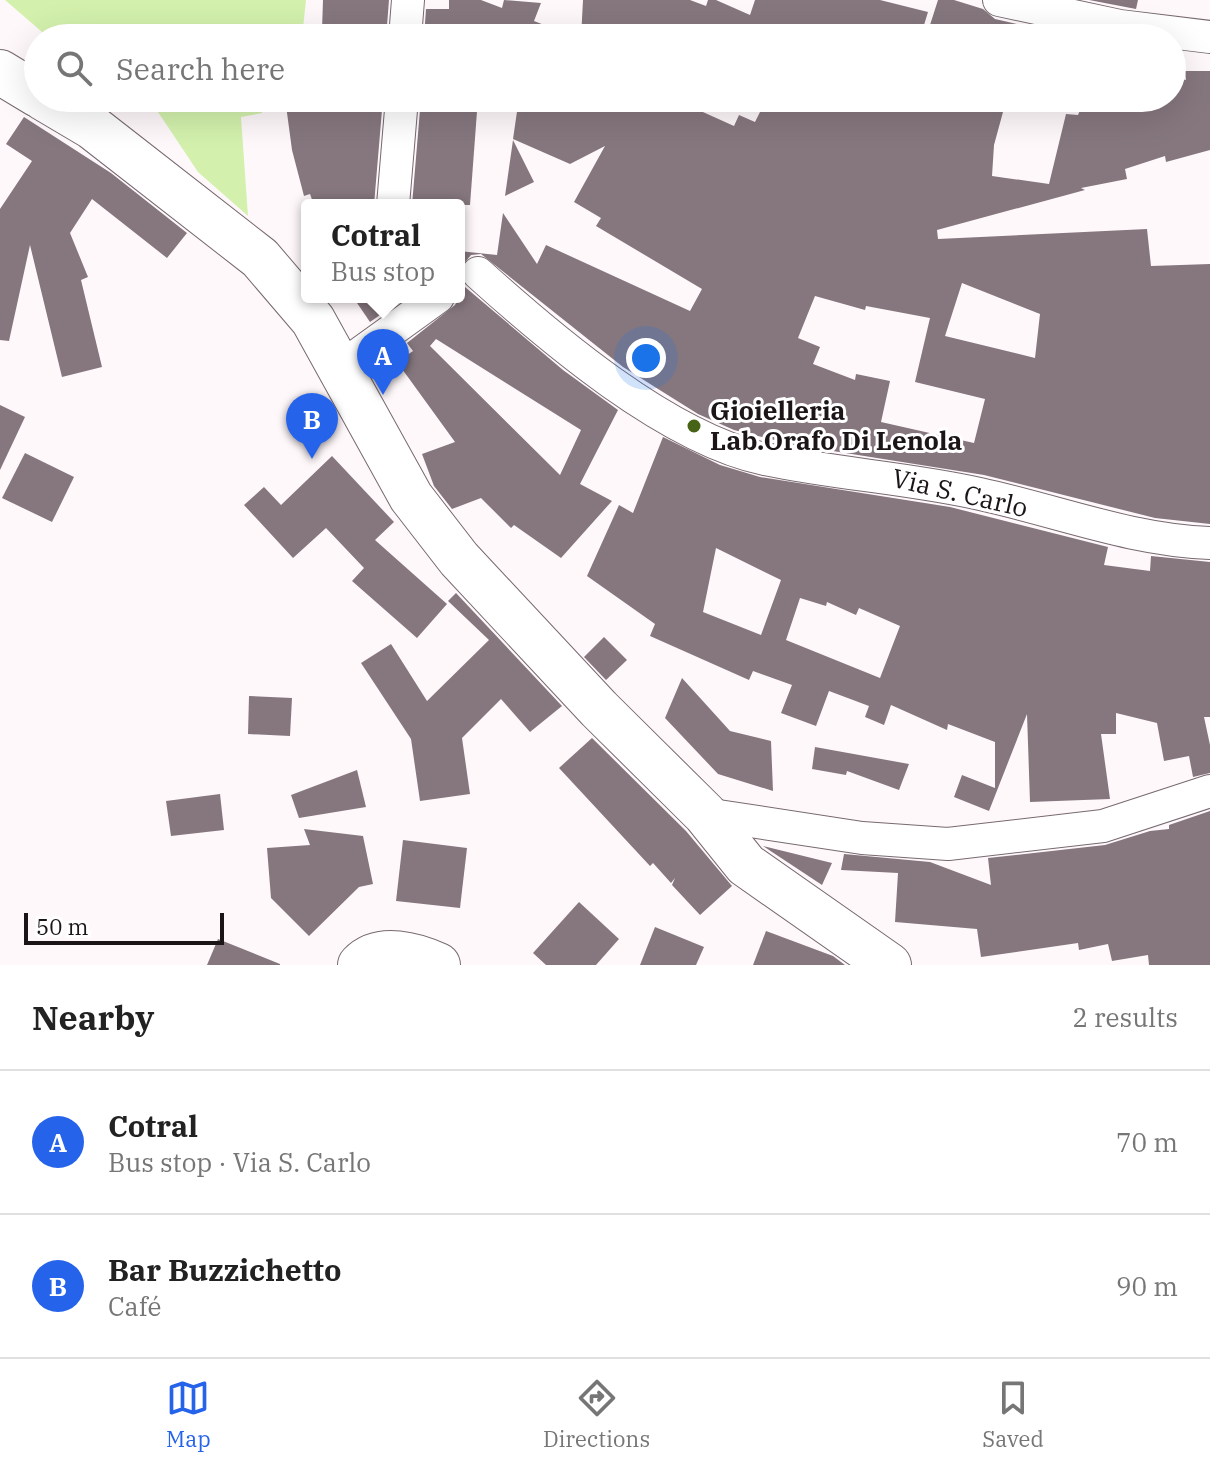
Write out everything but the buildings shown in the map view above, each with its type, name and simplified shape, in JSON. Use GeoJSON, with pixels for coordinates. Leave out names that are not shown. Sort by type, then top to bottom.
{"type":"FeatureCollection","features":[{"type":"Feature","properties":{"kind":"street"},"geometry":{"type":"LineString","coordinates":[[406,24],[408,0]]}},
{"type":"Feature","properties":{"kind":"street"},"geometry":{"type":"LineString","coordinates":[[999,0],[1111,24]]}},
{"type":"Feature","properties":{"kind":"street"},"geometry":{"type":"LineString","coordinates":[[1186,36],[1209,40]]}},
{"type":"Feature","properties":{"kind":"street"},"geometry":{"type":"LineString","coordinates":[[0,73],[24,87]]}},
{"type":"Feature","properties":{"kind":"street"},"geometry":{"type":"LineString","coordinates":[[67,112],[92,127],[260,258],[313,320],[411,497],[459,559],[599,709],[705,814],[746,865],[889,965]]}},
{"type":"Feature","properties":{"kind":"street"},"geometry":{"type":"LineString","coordinates":[[394,199],[401,112]]}},
{"type":"Feature","properties":{"kind":"street","name":"Via S. Carlo"},"geometry":{"type":"LineString","coordinates":[[474,274],[551,338],[694,435],[763,459],[884,475],[982,494],[1080,523],[1169,542],[1210,543]]}},
{"type":"Feature","properties":{"kind":"street"},"geometry":{"type":"LineString","coordinates":[[341,367],[424,303]]}},
{"type":"Feature","properties":{"kind":"street"},"geometry":{"type":"LineString","coordinates":[[705,814],[862,838],[948,844],[1103,826],[1210,791]]}},
{"type":"Feature","properties":{"kind":"street"},"geometry":{"type":"LineString","coordinates":[[360,965],[365,960],[389,953],[418,957],[438,965]]}},
{"type":"Feature","properties":{"kind":"green space"},"geometry":{"type":"Polygon","coordinates":[[[5,0],[306,0],[303,24],[33,24],[5,0]]]}},
{"type":"Feature","properties":{"kind":"green space"},"geometry":{"type":"Polygon","coordinates":[[[158,112],[262,112],[241,117],[248,216],[198,172],[158,112]]]}},
{"type":"Feature","properties":{"kind":"place","name":"Cotral"},"geometry":{"type":"Point","coordinates":[383,395]}},
{"type":"Feature","properties":{"kind":"place","name":"Gioielleria Lab.Orafo Di Lenola"},"geometry":{"type":"Point","coordinates":[694,426]}},
{"type":"Feature","properties":{"kind":"place","name":"Bar Buzzichetto"},"geometry":{"type":"Point","coordinates":[312,459]}}]}
